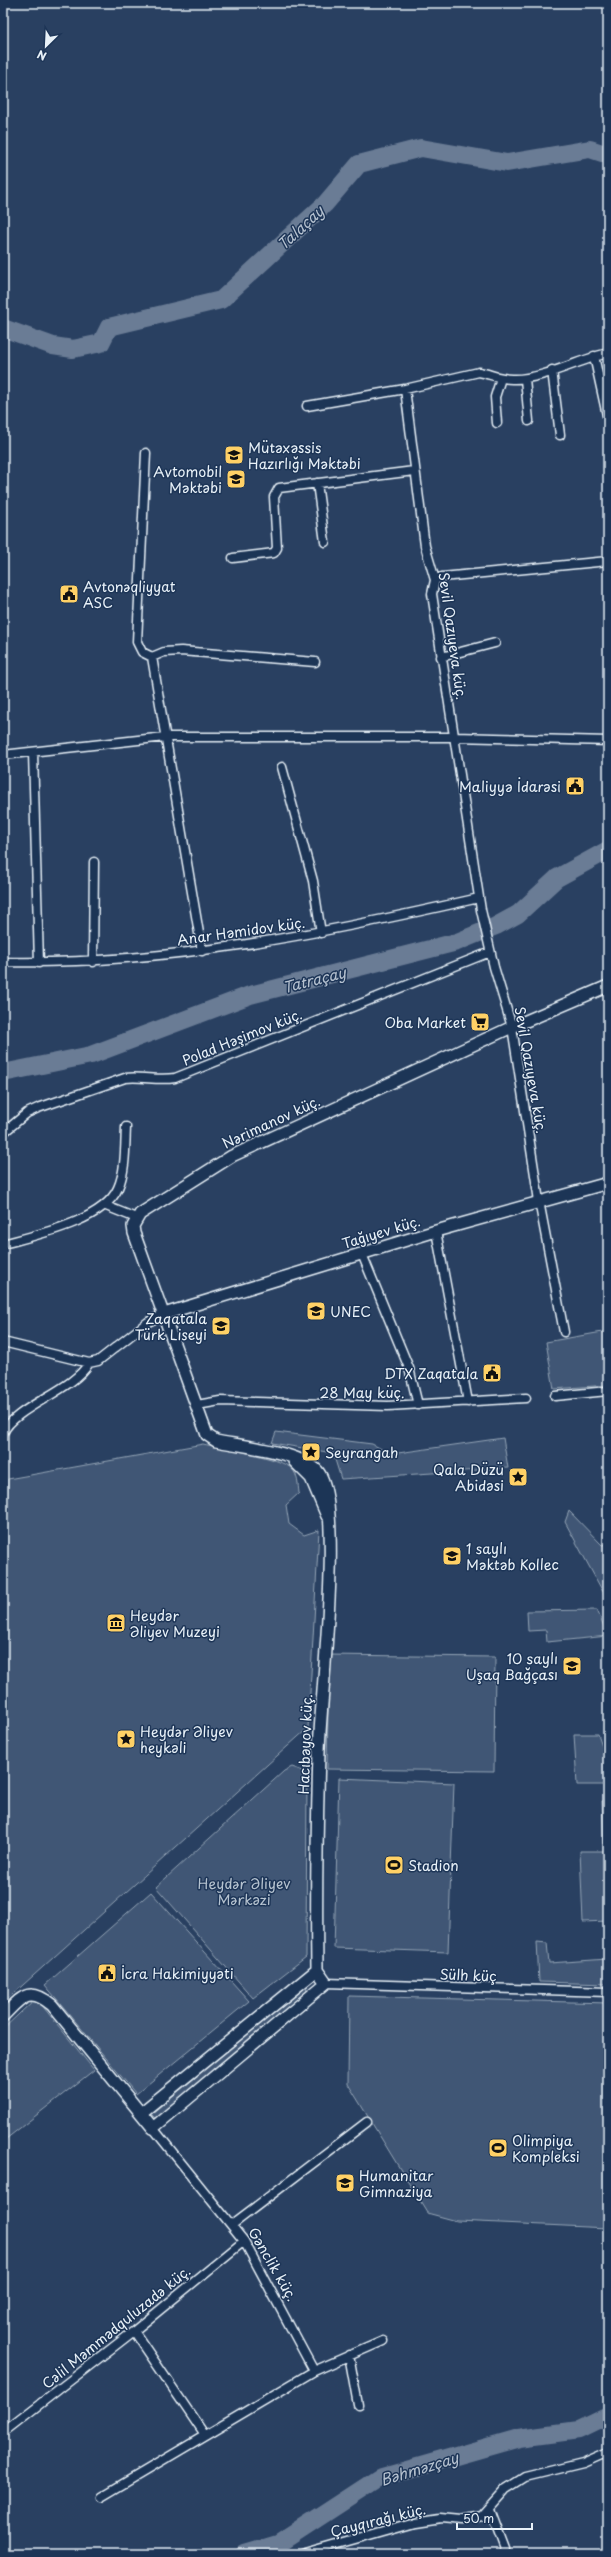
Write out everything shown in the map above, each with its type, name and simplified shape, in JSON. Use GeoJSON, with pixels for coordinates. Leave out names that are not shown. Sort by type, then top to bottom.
{"type":"FeatureCollection","features":[{"type":"Feature","properties":{"kind":"street"},"geometry":{"type":"LineString","coordinates":[[307,406],[405,389],[479,372],[501,378],[525,379],[594,356],[608,353]]}},
{"type":"Feature","properties":{"kind":"street"},"geometry":{"type":"LineString","coordinates":[[594,356],[608,420]]}},
{"type":"Feature","properties":{"kind":"street"},"geometry":{"type":"LineString","coordinates":[[552,370],[560,435]]}},
{"type":"Feature","properties":{"kind":"street"},"geometry":{"type":"LineString","coordinates":[[496,423],[495,397],[501,378]]}},
{"type":"Feature","properties":{"kind":"street"},"geometry":{"type":"LineString","coordinates":[[525,379],[529,421]]}},
{"type":"Feature","properties":{"kind":"street","name":"Sevil Qazıyeva küç."},"geometry":{"type":"LineString","coordinates":[[405,389],[414,471],[425,546],[435,580],[432,594],[441,657],[455,737],[481,910],[490,949],[512,1027],[539,1201],[564,1332]]}},
{"type":"Feature","properties":{"kind":"street"},"geometry":{"type":"LineString","coordinates":[[146,453],[137,642],[142,652],[152,657],[164,652],[188,651],[315,662]]}},
{"type":"Feature","properties":{"kind":"street"},"geometry":{"type":"LineString","coordinates":[[233,558],[274,553],[277,548],[276,492],[279,488],[414,471]]}},
{"type":"Feature","properties":{"kind":"street"},"geometry":{"type":"LineString","coordinates":[[317,483],[325,542]]}},
{"type":"Feature","properties":{"kind":"street"},"geometry":{"type":"LineString","coordinates":[[435,580],[442,577],[608,560]]}},
{"type":"Feature","properties":{"kind":"street"},"geometry":{"type":"LineString","coordinates":[[441,657],[495,643]]}},
{"type":"Feature","properties":{"kind":"street"},"geometry":{"type":"LineString","coordinates":[[152,657],[202,950]]}},
{"type":"Feature","properties":{"kind":"street"},"geometry":{"type":"LineString","coordinates":[[3,755],[165,737],[455,737],[608,741]]}},
{"type":"Feature","properties":{"kind":"street"},"geometry":{"type":"LineString","coordinates":[[33,752],[39,963]]}},
{"type":"Feature","properties":{"kind":"street"},"geometry":{"type":"LineString","coordinates":[[282,767],[313,880],[321,933]]}},
{"type":"Feature","properties":{"kind":"street"},"geometry":{"type":"LineString","coordinates":[[93,962],[94,862]]}},
{"type":"Feature","properties":{"kind":"street","name":"Anar Həmidov küç."},"geometry":{"type":"LineString","coordinates":[[3,962],[93,962],[202,950],[321,933],[479,898]]}},
{"type":"Feature","properties":{"kind":"street","name":"Polad Həşimov küç."},"geometry":{"type":"LineString","coordinates":[[3,1133],[27,1113],[38,1108],[126,1078],[138,1076],[162,1080],[174,1078],[490,949]]}},
{"type":"Feature","properties":{"kind":"street","name":"Nərimanov küç."},"geometry":{"type":"LineString","coordinates":[[136,1218],[215,1164],[512,1027],[608,986]]}},
{"type":"Feature","properties":{"kind":"street"},"geometry":{"type":"LineString","coordinates":[[3,1244],[57,1229],[106,1206],[119,1187],[123,1167],[126,1127]]}},
{"type":"Feature","properties":{"kind":"street","name":"Tağıyev küç."},"geometry":{"type":"LineString","coordinates":[[164,1314],[436,1231],[608,1182]]}},
{"type":"Feature","properties":{"kind":"street"},"geometry":{"type":"LineString","coordinates":[[106,1206],[136,1218],[134,1233],[197,1405]]}},
{"type":"Feature","properties":{"kind":"street"},"geometry":{"type":"LineString","coordinates":[[436,1231],[468,1402]]}},
{"type":"Feature","properties":{"kind":"street"},"geometry":{"type":"LineString","coordinates":[[362,1254],[410,1368],[418,1405]]}},
{"type":"Feature","properties":{"kind":"street"},"geometry":{"type":"LineString","coordinates":[[3,1342],[88,1363],[105,1358],[148,1322],[164,1314]]}},
{"type":"Feature","properties":{"kind":"street"},"geometry":{"type":"LineString","coordinates":[[3,1433],[12,1421],[81,1374],[88,1363]]}},
{"type":"Feature","properties":{"kind":"street"},"geometry":{"type":"LineString","coordinates":[[555,1396],[608,1391]]}},
{"type":"Feature","properties":{"kind":"street","name":"28 May küç."},"geometry":{"type":"LineString","coordinates":[[197,1405],[220,1401],[418,1405],[526,1398]]}},
{"type":"Feature","properties":{"kind":"street","name":"Hacıbəyov küç."},"geometry":{"type":"LineString","coordinates":[[197,1405],[204,1428],[211,1438],[287,1456],[304,1462],[319,1472],[326,1485],[331,1537],[319,1751],[317,1970]]}},
{"type":"Feature","properties":{"kind":"street"},"geometry":{"type":"LineString","coordinates":[[141,2113],[317,1970],[326,1983],[153,2128]]}},
{"type":"Feature","properties":{"kind":"street","name":"Sülh küç"},"geometry":{"type":"LineString","coordinates":[[326,1983],[608,1992]]}},
{"type":"Feature","properties":{"kind":"street","name":"Gənclik küç."},"geometry":{"type":"LineString","coordinates":[[3,2016],[21,1998],[34,1994],[52,2005],[233,2224],[244,2241],[314,2371]]}},
{"type":"Feature","properties":{"kind":"street"},"geometry":{"type":"LineString","coordinates":[[233,2224],[367,2122]]}},
{"type":"Feature","properties":{"kind":"street","name":"Cəlil Məmmədquluzadə küç."},"geometry":{"type":"LineString","coordinates":[[4,2431],[134,2331],[244,2241]]}},
{"type":"Feature","properties":{"kind":"street"},"geometry":{"type":"LineString","coordinates":[[134,2331],[204,2434]]}},
{"type":"Feature","properties":{"kind":"street"},"geometry":{"type":"LineString","coordinates":[[102,2497],[204,2434],[314,2371],[383,2341]]}},
{"type":"Feature","properties":{"kind":"street"},"geometry":{"type":"LineString","coordinates":[[349,2355],[358,2404]]}},
{"type":"Feature","properties":{"kind":"street","name":"Çayqırağı küç."},"geometry":{"type":"LineString","coordinates":[[302,2554],[415,2522],[440,2518],[462,2520],[482,2516],[490,2509],[506,2489],[525,2477],[583,2463],[608,2452]]}},
{"type":"Feature","properties":{"kind":"street"},"geometry":{"type":"LineString","coordinates":[[490,2509],[505,2549]]}},
{"type":"Feature","properties":{"kind":"green space"},"geometry":{"type":"Polygon","coordinates":[[[608,1331],[608,1385],[554,1389],[546,1342],[608,1331]]]}},
{"type":"Feature","properties":{"kind":"green space"},"geometry":{"type":"Polygon","coordinates":[[[276,1432],[372,1444],[391,1454],[503,1438],[508,1468],[341,1479],[333,1453],[272,1443],[276,1432]]]}},
{"type":"Feature","properties":{"kind":"green space"},"geometry":{"type":"Polygon","coordinates":[[[203,1444],[263,1457],[286,1465],[292,1469],[297,1477],[299,1493],[286,1505],[289,1524],[304,1535],[319,1530],[308,1728],[3,2003],[3,1520],[7,1520],[8,1479],[203,1444]]]}},
{"type":"Feature","properties":{"kind":"green space"},"geometry":{"type":"Polygon","coordinates":[[[569,1511],[602,1545],[608,1544],[608,1601],[565,1522],[569,1511]]]}},
{"type":"Feature","properties":{"kind":"green space"},"geometry":{"type":"Polygon","coordinates":[[[597,1610],[608,1636],[547,1642],[546,1630],[528,1631],[527,1611],[597,1610]]]}},
{"type":"Feature","properties":{"kind":"green space"},"geometry":{"type":"Polygon","coordinates":[[[329,1655],[495,1657],[494,1771],[327,1769],[329,1655]]]}},
{"type":"Feature","properties":{"kind":"green space"},"geometry":{"type":"Polygon","coordinates":[[[574,1734],[598,1734],[605,1754],[608,1754],[608,1785],[577,1785],[574,1734]]]}},
{"type":"Feature","properties":{"kind":"green space","name":"Heydər Əliyev Mərkəzi"},"geometry":{"type":"Polygon","coordinates":[[[292,1767],[303,1771],[307,1778],[306,1957],[253,1998],[156,1887],[284,1771],[292,1767]]]}},
{"type":"Feature","properties":{"kind":"green space","name":"Stadion"},"geometry":{"type":"Polygon","coordinates":[[[339,1778],[454,1783],[448,1952],[334,1948],[339,1778]]]}},
{"type":"Feature","properties":{"kind":"green space"},"geometry":{"type":"Polygon","coordinates":[[[602,1801],[608,1801],[608,1921],[583,1922],[580,1851],[604,1851],[602,1801]]]}},
{"type":"Feature","properties":{"kind":"green space"},"geometry":{"type":"Polygon","coordinates":[[[151,1892],[249,2001],[136,2094],[45,1985],[151,1892]]]}},
{"type":"Feature","properties":{"kind":"green space"},"geometry":{"type":"Polygon","coordinates":[[[537,1942],[547,1943],[549,1963],[608,1959],[608,1984],[539,1982],[537,1942]]]}},
{"type":"Feature","properties":{"kind":"green space"},"geometry":{"type":"Polygon","coordinates":[[[305,1987],[309,1994],[155,2118],[151,2114],[305,1987]]]}},
{"type":"Feature","properties":{"kind":"green space","name":"Olimpiya Kompleksi"},"geometry":{"type":"Polygon","coordinates":[[[349,1996],[608,2003],[608,2228],[457,2221],[427,2213],[348,2084],[349,1996]]]}},
{"type":"Feature","properties":{"kind":"green space"},"geometry":{"type":"Polygon","coordinates":[[[36,1998],[94,2070],[6,2139],[3,2136],[3,2029],[36,1998]]]}},
{"type":"Feature","properties":{"kind":"waterway","name":"Talaçay"},"geometry":{"type":"LineString","coordinates":[[3,328],[53,346],[73,349],[101,343],[109,327],[221,300],[325,204],[359,164],[421,148],[507,163],[590,149],[608,155]]}},
{"type":"Feature","properties":{"kind":"waterway","name":"Tatraçay"},"geometry":{"type":"LineString","coordinates":[[3,1073],[91,1055],[250,995],[457,942],[496,926],[518,914],[557,878],[608,850]]}},
{"type":"Feature","properties":{"kind":"waterway","name":"Bəhməzçay"},"geometry":{"type":"LineString","coordinates":[[244,2554],[278,2544],[379,2478],[519,2438],[579,2430],[608,2416]]}},
{"type":"Feature","properties":{"kind":"place","name":"Mütəxəssis Hazırlığı Məktəbi"},"geometry":{"type":"Point","coordinates":[234,455]}},
{"type":"Feature","properties":{"kind":"place","name":"Avtomobil Məktəbi"},"geometry":{"type":"Point","coordinates":[236,479]}},
{"type":"Feature","properties":{"kind":"place","name":"Avtonəqliyyat ASC"},"geometry":{"type":"Point","coordinates":[69,594]}},
{"type":"Feature","properties":{"kind":"place","name":"Maliyyə İdarəsi"},"geometry":{"type":"Point","coordinates":[575,786]}},
{"type":"Feature","properties":{"kind":"place","name":"Oba Market"},"geometry":{"type":"Point","coordinates":[480,1022]}},
{"type":"Feature","properties":{"kind":"place","name":"UNEC"},"geometry":{"type":"Point","coordinates":[316,1311]}},
{"type":"Feature","properties":{"kind":"place","name":"Zaqatala Türk Liseyi"},"geometry":{"type":"Point","coordinates":[221,1326]}},
{"type":"Feature","properties":{"kind":"place","name":"DTX Zaqatala"},"geometry":{"type":"Point","coordinates":[492,1373]}},
{"type":"Feature","properties":{"kind":"place","name":"Seyrangah"},"geometry":{"type":"Point","coordinates":[311,1452]}},
{"type":"Feature","properties":{"kind":"place","name":"Qala Düzü Abidəsi"},"geometry":{"type":"Point","coordinates":[518,1477]}},
{"type":"Feature","properties":{"kind":"place","name":"1 saylı Məktəb Kollec"},"geometry":{"type":"Point","coordinates":[452,1556]}},
{"type":"Feature","properties":{"kind":"place","name":"Heydər Əliyev Muzeyi"},"geometry":{"type":"Point","coordinates":[116,1623]}},
{"type":"Feature","properties":{"kind":"place","name":"10 saylı Uşaq Bağçası"},"geometry":{"type":"Point","coordinates":[572,1666]}},
{"type":"Feature","properties":{"kind":"place","name":"Heydər Əliyev heykəli"},"geometry":{"type":"Point","coordinates":[126,1739]}},
{"type":"Feature","properties":{"kind":"place","name":"Stadion"},"geometry":{"type":"Point","coordinates":[394,1865]}},
{"type":"Feature","properties":{"kind":"place","name":"İcra Hakimiyyəti"},"geometry":{"type":"Point","coordinates":[107,1973]}},
{"type":"Feature","properties":{"kind":"place","name":"Olimpiya Kompleksi"},"geometry":{"type":"Point","coordinates":[498,2148]}},
{"type":"Feature","properties":{"kind":"place","name":"Humanitar Gimnaziya"},"geometry":{"type":"Point","coordinates":[345,2183]}}]}
